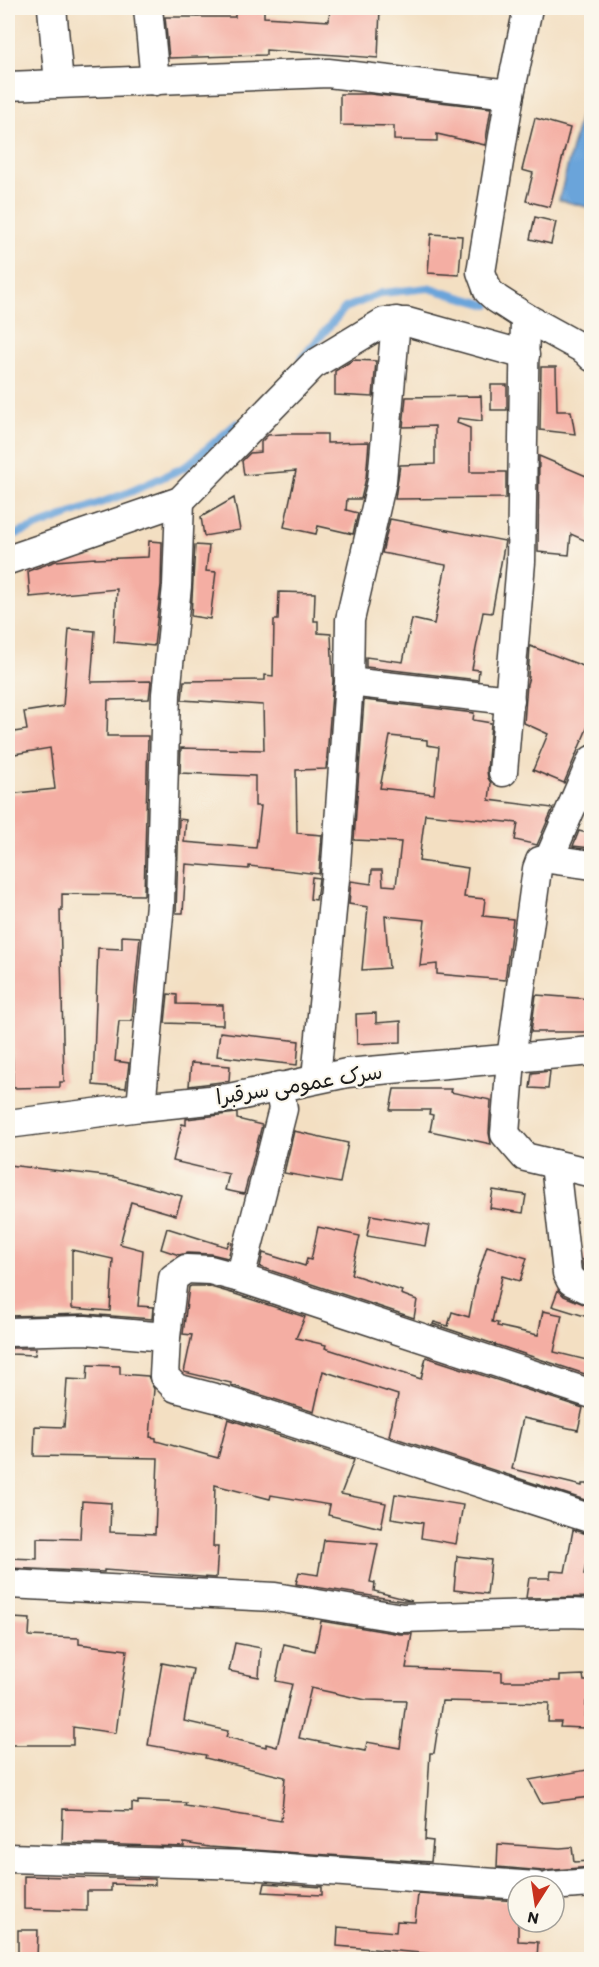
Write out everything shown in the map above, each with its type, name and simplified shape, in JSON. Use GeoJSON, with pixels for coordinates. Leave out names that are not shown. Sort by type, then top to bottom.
{"type":"FeatureCollection","features":[{"type":"Feature","properties":{"kind":"street"},"geometry":{"type":"LineString","coordinates":[[52,8],[59,83]]}},
{"type":"Feature","properties":{"kind":"street"},"geometry":{"type":"LineString","coordinates":[[148,8],[154,81]]}},
{"type":"Feature","properties":{"kind":"street"},"geometry":{"type":"LineString","coordinates":[[528,8],[510,94],[481,272],[488,291],[525,317],[585,350],[591,357]]}},
{"type":"Feature","properties":{"kind":"street"},"geometry":{"type":"LineString","coordinates":[[8,86],[328,73],[510,94]]}},
{"type":"Feature","properties":{"kind":"street"},"geometry":{"type":"LineString","coordinates":[[504,772],[521,562],[525,317]]}},
{"type":"Feature","properties":{"kind":"street"},"geometry":{"type":"LineString","coordinates":[[316,1078],[335,879],[349,682],[350,620],[382,481],[396,321]]}},
{"type":"Feature","properties":{"kind":"street"},"geometry":{"type":"LineString","coordinates":[[8,560],[180,501],[313,365],[384,322],[407,322],[525,354]]}},
{"type":"Feature","properties":{"kind":"street"},"geometry":{"type":"LineString","coordinates":[[141,1107],[160,904],[165,694],[177,586],[180,501]]}},
{"type":"Feature","properties":{"kind":"street"},"geometry":{"type":"LineString","coordinates":[[349,682],[510,700]]}},
{"type":"Feature","properties":{"kind":"street"},"geometry":{"type":"LineString","coordinates":[[549,859],[591,760]]}},
{"type":"Feature","properties":{"kind":"street"},"geometry":{"type":"LineString","coordinates":[[591,865],[549,859],[540,861],[537,869],[511,1059],[505,1134],[525,1157],[591,1173]]}},
{"type":"Feature","properties":{"kind":"street","name":"سرک عمومی سرقبرا"},"geometry":{"type":"LineString","coordinates":[[8,1124],[229,1098],[347,1073],[591,1051]]}},
{"type":"Feature","properties":{"kind":"street"},"geometry":{"type":"LineString","coordinates":[[240,1278],[283,1109],[279,1086]]}},
{"type":"Feature","properties":{"kind":"street"},"geometry":{"type":"LineString","coordinates":[[555,1164],[567,1273],[571,1281],[591,1291]]}},
{"type":"Feature","properties":{"kind":"street"},"geometry":{"type":"LineString","coordinates":[[591,1394],[240,1278],[210,1270],[186,1269],[173,1278],[164,1376],[176,1388],[223,1400],[591,1519]]}},
{"type":"Feature","properties":{"kind":"street"},"geometry":{"type":"LineString","coordinates":[[8,1332],[84,1330],[166,1337]]}},
{"type":"Feature","properties":{"kind":"street"},"geometry":{"type":"LineString","coordinates":[[8,1584],[274,1598],[402,1618],[591,1614]]}},
{"type":"Feature","properties":{"kind":"street"},"geometry":{"type":"LineString","coordinates":[[8,1858],[246,1865],[506,1884]]}},
{"type":"Feature","properties":{"kind":"street"},"geometry":{"type":"LineString","coordinates":[[566,1885],[591,1883]]}},
{"type":"Feature","properties":{"kind":"water"},"geometry":{"type":"Polygon","coordinates":[[[581,112],[591,115],[591,208],[559,200],[581,112]]]}},
{"type":"Feature","properties":{"kind":"building"},"geometry":{"type":"Polygon","coordinates":[[[330,8],[380,8],[378,58],[266,50],[266,55],[169,58],[165,17],[235,17],[235,10],[264,9],[264,17],[329,21],[330,8]]]}},
{"type":"Feature","properties":{"kind":"building"},"geometry":{"type":"Polygon","coordinates":[[[340,94],[370,94],[491,108],[485,145],[437,134],[437,141],[394,140],[394,126],[340,125],[340,94]]]}},
{"type":"Feature","properties":{"kind":"building"},"geometry":{"type":"Polygon","coordinates":[[[535,118],[570,128],[550,207],[526,201],[533,173],[522,170],[535,118]]]}},
{"type":"Feature","properties":{"kind":"building"},"geometry":{"type":"Polygon","coordinates":[[[535,217],[556,222],[551,244],[530,239],[535,217]]]}},
{"type":"Feature","properties":{"kind":"building"},"geometry":{"type":"Polygon","coordinates":[[[431,234],[462,236],[459,275],[428,273],[431,234]]]}},
{"type":"Feature","properties":{"kind":"building"},"geometry":{"type":"Polygon","coordinates":[[[353,360],[376,361],[373,397],[335,395],[335,371],[353,360]]]}},
{"type":"Feature","properties":{"kind":"building"},"geometry":{"type":"Polygon","coordinates":[[[541,367],[556,367],[557,411],[571,411],[575,434],[540,430],[541,367]]]}},
{"type":"Feature","properties":{"kind":"building"},"geometry":{"type":"Polygon","coordinates":[[[491,385],[507,385],[507,410],[491,410],[491,385]]]}},
{"type":"Feature","properties":{"kind":"building"},"geometry":{"type":"Polygon","coordinates":[[[481,396],[482,421],[458,418],[457,423],[470,428],[470,472],[506,472],[506,498],[395,499],[400,465],[435,464],[435,426],[403,427],[406,397],[481,396]]]}},
{"type":"Feature","properties":{"kind":"building"},"geometry":{"type":"Polygon","coordinates":[[[327,434],[327,443],[369,442],[366,478],[361,499],[347,499],[346,510],[358,513],[353,534],[318,526],[316,534],[284,527],[296,471],[244,475],[242,461],[250,453],[261,452],[261,442],[268,435],[327,434]]]}},
{"type":"Feature","properties":{"kind":"building"},"geometry":{"type":"Polygon","coordinates":[[[539,456],[591,478],[591,543],[571,534],[569,555],[538,552],[539,456]]]}},
{"type":"Feature","properties":{"kind":"building"},"geometry":{"type":"Polygon","coordinates":[[[234,498],[240,530],[204,536],[201,517],[234,498]]]}},
{"type":"Feature","properties":{"kind":"building"},"geometry":{"type":"Polygon","coordinates":[[[390,519],[505,541],[492,613],[483,612],[472,669],[479,670],[478,680],[366,667],[366,657],[403,662],[412,619],[434,624],[446,565],[382,553],[390,519]]]}},
{"type":"Feature","properties":{"kind":"building"},"geometry":{"type":"Polygon","coordinates":[[[149,541],[162,542],[161,585],[154,646],[114,642],[117,589],[30,597],[28,571],[56,561],[148,557],[149,541]]]}},
{"type":"Feature","properties":{"kind":"building"},"geometry":{"type":"Polygon","coordinates":[[[195,545],[209,546],[206,571],[216,572],[210,619],[191,616],[195,545]]]}},
{"type":"Feature","properties":{"kind":"building"},"geometry":{"type":"Polygon","coordinates":[[[279,592],[315,593],[314,621],[318,621],[318,633],[331,634],[333,681],[326,769],[296,770],[297,833],[322,835],[319,874],[249,866],[249,869],[186,864],[183,913],[176,913],[179,819],[186,820],[184,842],[256,848],[261,806],[255,806],[255,776],[180,773],[181,748],[264,750],[263,705],[182,700],[184,681],[265,680],[265,675],[273,676],[274,620],[278,620],[279,592]]]}},
{"type":"Feature","properties":{"kind":"building"},"geometry":{"type":"Polygon","coordinates":[[[69,629],[95,631],[91,682],[151,681],[149,699],[108,700],[107,736],[148,736],[144,895],[62,894],[62,910],[60,910],[64,1082],[60,1082],[60,1087],[13,1088],[12,1034],[8,1034],[8,794],[55,789],[50,748],[8,755],[8,733],[27,730],[24,712],[63,706],[69,629]]]}},
{"type":"Feature","properties":{"kind":"building"},"geometry":{"type":"Polygon","coordinates":[[[530,646],[591,669],[591,719],[564,783],[533,770],[548,734],[524,723],[530,646]]]}},
{"type":"Feature","properties":{"kind":"building"},"geometry":{"type":"Polygon","coordinates":[[[364,700],[474,713],[473,720],[491,723],[487,771],[491,783],[489,800],[553,808],[537,845],[515,840],[518,823],[425,814],[419,861],[468,868],[464,897],[485,899],[483,916],[513,919],[505,980],[437,974],[437,964],[420,966],[425,920],[385,916],[389,968],[362,970],[368,907],[349,904],[351,881],[371,884],[372,870],[382,870],[383,885],[396,886],[401,842],[354,840],[364,700]],[[390,736],[380,788],[434,794],[439,747],[427,745],[427,740],[390,736]]]}},
{"type":"Feature","properties":{"kind":"building"},"geometry":{"type":"Polygon","coordinates":[[[579,831],[591,834],[591,848],[573,846],[579,831]]]}},
{"type":"Feature","properties":{"kind":"building"},"geometry":{"type":"Polygon","coordinates":[[[312,877],[319,878],[316,900],[310,899],[312,877]]]}},
{"type":"Feature","properties":{"kind":"building"},"geometry":{"type":"Polygon","coordinates":[[[122,936],[140,937],[132,1021],[119,1021],[115,1061],[129,1063],[126,1088],[93,1085],[98,948],[122,949],[122,936]]]}},
{"type":"Feature","properties":{"kind":"building"},"geometry":{"type":"Polygon","coordinates":[[[168,994],[177,995],[177,1004],[223,1005],[223,1025],[165,1023],[168,994]]]}},
{"type":"Feature","properties":{"kind":"building"},"geometry":{"type":"Polygon","coordinates":[[[536,995],[591,999],[591,1032],[531,1032],[536,995]]]}},
{"type":"Feature","properties":{"kind":"building"},"geometry":{"type":"Polygon","coordinates":[[[376,1013],[376,1023],[401,1021],[401,1042],[357,1044],[356,1014],[376,1013]]]}},
{"type":"Feature","properties":{"kind":"building"},"geometry":{"type":"Polygon","coordinates":[[[220,1032],[299,1041],[297,1065],[217,1056],[220,1032]]]}},
{"type":"Feature","properties":{"kind":"building"},"geometry":{"type":"Polygon","coordinates":[[[191,1063],[230,1066],[229,1081],[189,1086],[191,1063]]]}},
{"type":"Feature","properties":{"kind":"building"},"geometry":{"type":"Polygon","coordinates":[[[550,1071],[548,1089],[530,1088],[532,1073],[550,1071]]]}},
{"type":"Feature","properties":{"kind":"building"},"geometry":{"type":"Polygon","coordinates":[[[394,1089],[451,1089],[450,1092],[491,1100],[489,1133],[491,1144],[430,1131],[433,1115],[429,1114],[430,1110],[390,1110],[394,1089]]]}},
{"type":"Feature","properties":{"kind":"building"},"geometry":{"type":"Polygon","coordinates":[[[237,1113],[237,1119],[262,1125],[244,1194],[225,1190],[229,1174],[173,1161],[182,1124],[186,1125],[186,1119],[237,1113]]]}},
{"type":"Feature","properties":{"kind":"building"},"geometry":{"type":"Polygon","coordinates":[[[294,1131],[348,1143],[340,1183],[284,1173],[294,1131]]]}},
{"type":"Feature","properties":{"kind":"building"},"geometry":{"type":"Polygon","coordinates":[[[8,1165],[114,1177],[182,1196],[176,1215],[131,1202],[120,1244],[143,1250],[138,1306],[153,1307],[152,1319],[85,1314],[8,1316],[8,1165]],[[72,1250],[72,1308],[110,1311],[113,1259],[72,1250]]]}},
{"type":"Feature","properties":{"kind":"building"},"geometry":{"type":"Polygon","coordinates":[[[493,1190],[526,1195],[523,1213],[490,1208],[493,1190]]]}},
{"type":"Feature","properties":{"kind":"building"},"geometry":{"type":"Polygon","coordinates":[[[371,1215],[429,1225],[425,1246],[367,1236],[371,1215]]]}},
{"type":"Feature","properties":{"kind":"building"},"geometry":{"type":"Polygon","coordinates":[[[318,1227],[360,1236],[351,1274],[402,1291],[401,1294],[417,1300],[414,1318],[260,1267],[263,1253],[305,1266],[307,1259],[311,1260],[318,1227]]]}},
{"type":"Feature","properties":{"kind":"building"},"geometry":{"type":"Polygon","coordinates":[[[167,1228],[227,1247],[229,1242],[232,1243],[228,1258],[211,1254],[179,1255],[161,1249],[167,1228]]]}},
{"type":"Feature","properties":{"kind":"building"},"geometry":{"type":"Polygon","coordinates":[[[590,1241],[591,1272],[583,1269],[582,1261],[590,1241]]]}},
{"type":"Feature","properties":{"kind":"building"},"geometry":{"type":"Polygon","coordinates":[[[487,1246],[527,1258],[520,1281],[502,1276],[492,1322],[498,1323],[497,1326],[538,1335],[543,1311],[562,1315],[554,1352],[591,1361],[591,1376],[433,1324],[434,1322],[448,1326],[452,1312],[469,1317],[476,1281],[487,1246]]]}},
{"type":"Feature","properties":{"kind":"building"},"geometry":{"type":"Polygon","coordinates":[[[207,1286],[305,1317],[296,1338],[326,1345],[325,1348],[421,1379],[426,1357],[583,1408],[578,1430],[523,1418],[512,1469],[582,1486],[582,1484],[591,1484],[591,1502],[389,1436],[398,1395],[323,1371],[314,1412],[231,1385],[231,1383],[184,1372],[192,1335],[183,1334],[189,1287],[207,1286]]]}},
{"type":"Feature","properties":{"kind":"building"},"geometry":{"type":"Polygon","coordinates":[[[558,1290],[564,1296],[591,1307],[591,1318],[552,1306],[558,1290]]]}},
{"type":"Feature","properties":{"kind":"building"},"geometry":{"type":"Polygon","coordinates":[[[11,1348],[36,1348],[35,1355],[10,1354],[11,1348]]]}},
{"type":"Feature","properties":{"kind":"building"},"geometry":{"type":"Polygon","coordinates":[[[88,1365],[120,1366],[120,1374],[148,1376],[154,1389],[150,1437],[156,1438],[156,1441],[218,1458],[228,1419],[354,1460],[341,1494],[386,1503],[381,1528],[328,1515],[330,1505],[271,1495],[270,1499],[215,1485],[213,1547],[218,1547],[216,1578],[104,1570],[104,1572],[8,1568],[8,1558],[37,1559],[37,1538],[80,1539],[82,1501],[111,1503],[110,1532],[155,1534],[158,1458],[34,1456],[35,1426],[64,1427],[67,1379],[87,1380],[88,1365]]]}},
{"type":"Feature","properties":{"kind":"building"},"geometry":{"type":"Polygon","coordinates":[[[395,1494],[463,1505],[456,1544],[421,1538],[423,1523],[391,1518],[395,1494]]]}},
{"type":"Feature","properties":{"kind":"building"},"geometry":{"type":"Polygon","coordinates":[[[573,1530],[591,1535],[584,1574],[591,1575],[591,1597],[526,1598],[529,1578],[550,1578],[551,1571],[565,1572],[573,1530]]]}},
{"type":"Feature","properties":{"kind":"building"},"geometry":{"type":"Polygon","coordinates":[[[324,1540],[378,1544],[370,1582],[375,1583],[374,1591],[412,1601],[296,1584],[299,1572],[318,1575],[324,1540]]]}},
{"type":"Feature","properties":{"kind":"building"},"geometry":{"type":"Polygon","coordinates":[[[457,1556],[491,1560],[487,1594],[454,1590],[457,1556]]]}},
{"type":"Feature","properties":{"kind":"building"},"geometry":{"type":"Polygon","coordinates":[[[12,1618],[30,1619],[29,1636],[79,1638],[79,1644],[127,1650],[116,1733],[73,1727],[73,1745],[8,1745],[8,1662],[12,1618]]]}},
{"type":"Feature","properties":{"kind":"building"},"geometry":{"type":"Polygon","coordinates":[[[321,1621],[412,1634],[406,1668],[502,1672],[502,1681],[560,1681],[560,1676],[583,1675],[584,1681],[591,1681],[591,1703],[586,1702],[585,1728],[560,1727],[561,1722],[548,1722],[549,1703],[442,1701],[434,1753],[430,1753],[425,1840],[433,1841],[431,1862],[209,1847],[184,1843],[184,1847],[62,1843],[63,1809],[132,1811],[132,1803],[138,1804],[138,1801],[186,1803],[185,1806],[281,1821],[285,1777],[205,1758],[206,1755],[148,1745],[162,1663],[193,1669],[184,1721],[228,1731],[226,1737],[266,1747],[266,1744],[277,1747],[292,1684],[276,1681],[284,1644],[315,1651],[321,1621]],[[311,1688],[299,1738],[365,1751],[367,1742],[400,1748],[406,1701],[366,1700],[311,1688]]]}},
{"type":"Feature","properties":{"kind":"building"},"geometry":{"type":"Polygon","coordinates":[[[235,1643],[261,1648],[259,1677],[229,1671],[235,1643]]]}},
{"type":"Feature","properties":{"kind":"building"},"geometry":{"type":"Polygon","coordinates":[[[587,1770],[590,1797],[541,1803],[529,1780],[587,1770]]]}},
{"type":"Feature","properties":{"kind":"building"},"geometry":{"type":"Polygon","coordinates":[[[498,1844],[572,1847],[574,1862],[591,1861],[591,1867],[543,1871],[497,1867],[498,1844]]]}},
{"type":"Feature","properties":{"kind":"building"},"geometry":{"type":"Polygon","coordinates":[[[24,1876],[155,1879],[155,1885],[111,1884],[111,1891],[87,1891],[87,1911],[24,1909],[24,1876]]]}},
{"type":"Feature","properties":{"kind":"building"},"geometry":{"type":"Polygon","coordinates":[[[265,1883],[322,1887],[322,1895],[263,1892],[265,1883]]]}},
{"type":"Feature","properties":{"kind":"building"},"geometry":{"type":"Polygon","coordinates":[[[418,1894],[506,1900],[506,1934],[518,1934],[518,1941],[538,1942],[537,1959],[493,1959],[337,1946],[338,1927],[396,1932],[397,1921],[415,1922],[418,1894]]]}},
{"type":"Feature","properties":{"kind":"building"},"geometry":{"type":"Polygon","coordinates":[[[18,1930],[38,1930],[37,1959],[18,1959],[18,1930]]]}},
{"type":"Feature","properties":{"kind":"waterway"},"geometry":{"type":"LineString","coordinates":[[301,359],[345,308],[382,293],[428,288],[488,305]]}},
{"type":"Feature","properties":{"kind":"waterway"},"geometry":{"type":"LineString","coordinates":[[8,537],[130,492],[185,467],[237,423]]}}]}
